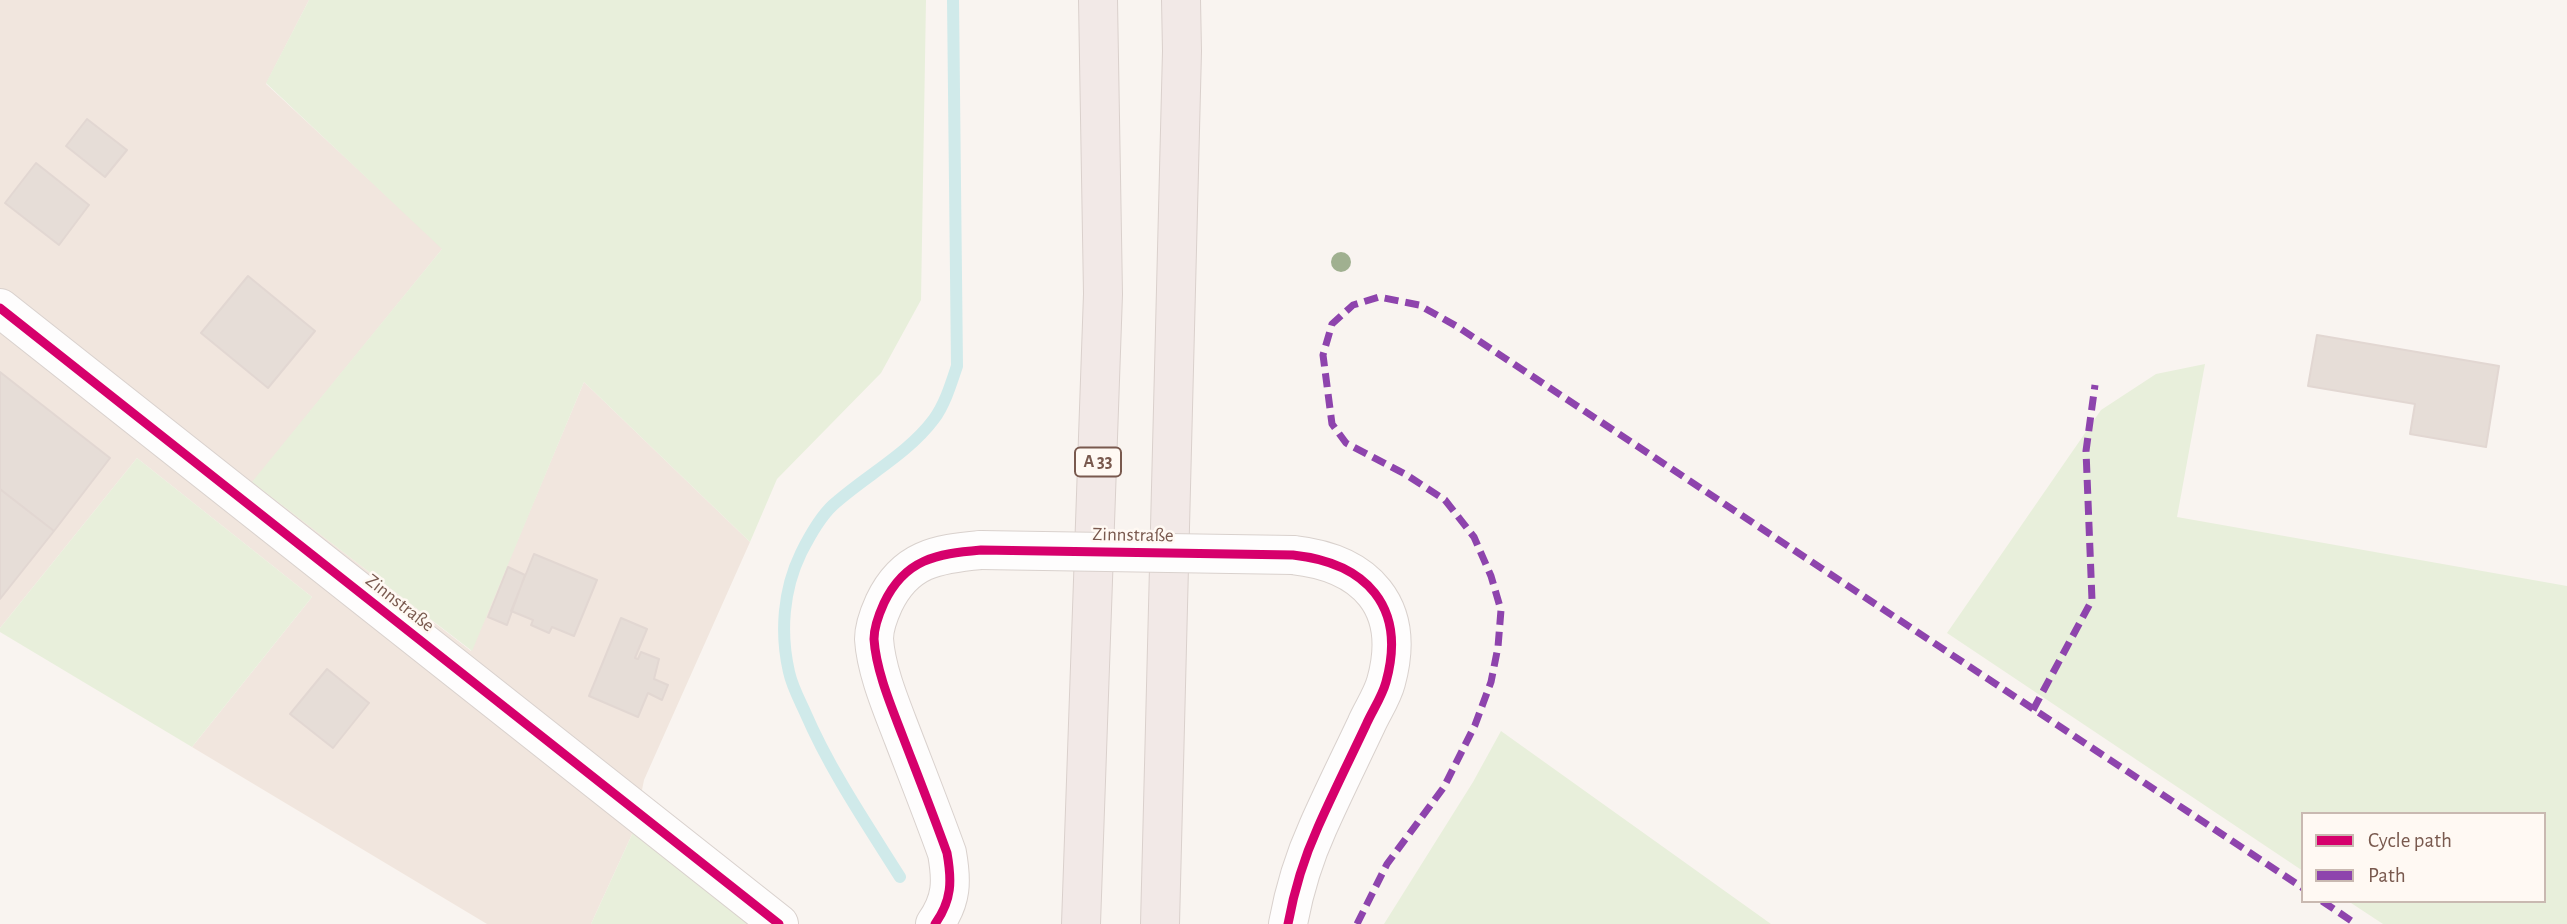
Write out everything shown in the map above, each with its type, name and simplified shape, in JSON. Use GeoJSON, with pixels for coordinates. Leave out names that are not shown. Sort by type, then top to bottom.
{"type":"FeatureCollection","features":[{"type":"Feature","properties":{"kind":"highway","name":"A 33"},"geometry":{"type":"LineString","coordinates":[[1081,924],[1103,293],[1098,0]]}},
{"type":"Feature","properties":{"kind":"highway"},"geometry":{"type":"LineString","coordinates":[[1160,924],[1182,51],[1181,0]]}},
{"type":"Feature","properties":{"kind":"street","name":"Zinnstraße"},"geometry":{"type":"LineString","coordinates":[[0,308],[779,924]]}},
{"type":"Feature","properties":{"kind":"street","name":"Zinnstraße"},"geometry":{"type":"LineString","coordinates":[[935,924],[945,910],[951,880],[947,853],[886,692],[874,639],[878,618],[890,591],[904,574],[918,563],[945,553],[981,551],[1316,557],[1360,578],[1382,601],[1393,630],[1386,682],[1316,830],[1293,895],[1288,924]]}},
{"type":"Feature","properties":{"kind":"shaded area"},"geometry":{"type":"Polygon","coordinates":[[[0,0],[309,0],[266,84],[443,248],[253,482],[471,651],[584,382],[750,542],[644,780],[634,830],[591,924],[487,924],[192,747],[312,597],[137,458],[0,628],[0,0]]]}},
{"type":"Feature","properties":{"kind":"green space"},"geometry":{"type":"Polygon","coordinates":[[[309,0],[926,0],[921,300],[881,373],[777,479],[750,542],[584,382],[472,651],[252,482],[442,249],[266,83],[309,0]]]}},
{"type":"Feature","properties":{"kind":"green space"},"geometry":{"type":"Polygon","coordinates":[[[2205,364],[2177,517],[2567,586],[2567,924],[2383,924],[2351,903],[2546,903],[2546,812],[2301,812],[2301,870],[1947,633],[2101,410],[2156,374],[2205,364]]]}},
{"type":"Feature","properties":{"kind":"green space"},"geometry":{"type":"Polygon","coordinates":[[[137,458],[312,597],[192,747],[0,632],[0,628],[137,458]]]}},
{"type":"Feature","properties":{"kind":"green space"},"geometry":{"type":"Polygon","coordinates":[[[1501,731],[1771,924],[1384,924],[1473,782],[1501,731]]]}},
{"type":"Feature","properties":{"kind":"green space"},"geometry":{"type":"Polygon","coordinates":[[[634,830],[750,924],[591,924],[634,830]]]}},
{"type":"Feature","properties":{"kind":"building"},"geometry":{"type":"Polygon","coordinates":[[[87,119],[127,150],[105,177],[66,146],[87,119]]]}},
{"type":"Feature","properties":{"kind":"building"},"geometry":{"type":"Polygon","coordinates":[[[36,163],[89,205],[59,245],[5,203],[36,163]]]}},
{"type":"Feature","properties":{"kind":"building"},"geometry":{"type":"Polygon","coordinates":[[[248,276],[315,331],[268,388],[201,333],[248,276]]]}},
{"type":"Feature","properties":{"kind":"building"},"geometry":{"type":"Polygon","coordinates":[[[2317,335],[2499,366],[2486,447],[2410,434],[2415,404],[2308,386],[2317,335]]]}},
{"type":"Feature","properties":{"kind":"building"},"geometry":{"type":"Polygon","coordinates":[[[0,372],[110,458],[54,531],[0,489],[0,372]]]}},
{"type":"Feature","properties":{"kind":"building"},"geometry":{"type":"Polygon","coordinates":[[[0,491],[54,531],[0,599],[0,491]]]}},
{"type":"Feature","properties":{"kind":"building"},"geometry":{"type":"Polygon","coordinates":[[[534,554],[597,580],[574,636],[552,627],[549,633],[531,625],[533,620],[511,611],[534,554]]]}},
{"type":"Feature","properties":{"kind":"building"},"geometry":{"type":"Polygon","coordinates":[[[508,567],[525,575],[507,625],[488,617],[508,567]]]}},
{"type":"Feature","properties":{"kind":"building"},"geometry":{"type":"Polygon","coordinates":[[[621,618],[647,629],[635,658],[638,659],[641,652],[659,659],[654,679],[668,685],[662,700],[648,693],[638,717],[589,696],[621,618]]]}},
{"type":"Feature","properties":{"kind":"building"},"geometry":{"type":"Polygon","coordinates":[[[327,669],[369,703],[333,748],[290,714],[327,669]]]}},
{"type":"Feature","properties":{"kind":"waterway"},"geometry":{"type":"LineString","coordinates":[[900,877],[815,734],[790,677],[784,627],[790,582],[807,541],[819,522],[845,494],[924,432],[941,407],[957,366],[953,0]]}},
{"type":"Feature","properties":{"kind":"marked path"},"geometry":{"type":"LineString","coordinates":[[1357,924],[1387,864],[1444,787],[1475,725],[1491,682],[1498,647],[1501,610],[1491,576],[1474,537],[1445,500],[1405,474],[1346,443],[1332,424],[1323,355],[1332,324],[1353,305],[1379,297],[1419,305],[1458,327],[2301,887]]}},
{"type":"Feature","properties":{"kind":"marked path"},"geometry":{"type":"LineString","coordinates":[[2033,710],[2092,600],[2086,451],[2095,385]]}},
{"type":"Feature","properties":{"kind":"marked path"},"geometry":{"type":"LineString","coordinates":[[2325,903],[2356,924]]}},
{"type":"Feature","properties":{"kind":"cycle path"},"geometry":{"type":"LineString","coordinates":[[0,308],[779,924]]}},
{"type":"Feature","properties":{"kind":"cycle path"},"geometry":{"type":"LineString","coordinates":[[935,924],[948,898],[950,873],[947,853],[885,689],[875,651],[874,634],[880,612],[892,588],[912,568],[936,557],[981,550],[1293,555],[1341,568],[1360,579],[1375,593],[1385,611],[1391,631],[1391,655],[1386,682],[1313,839],[1300,875],[1288,924]]}}]}
